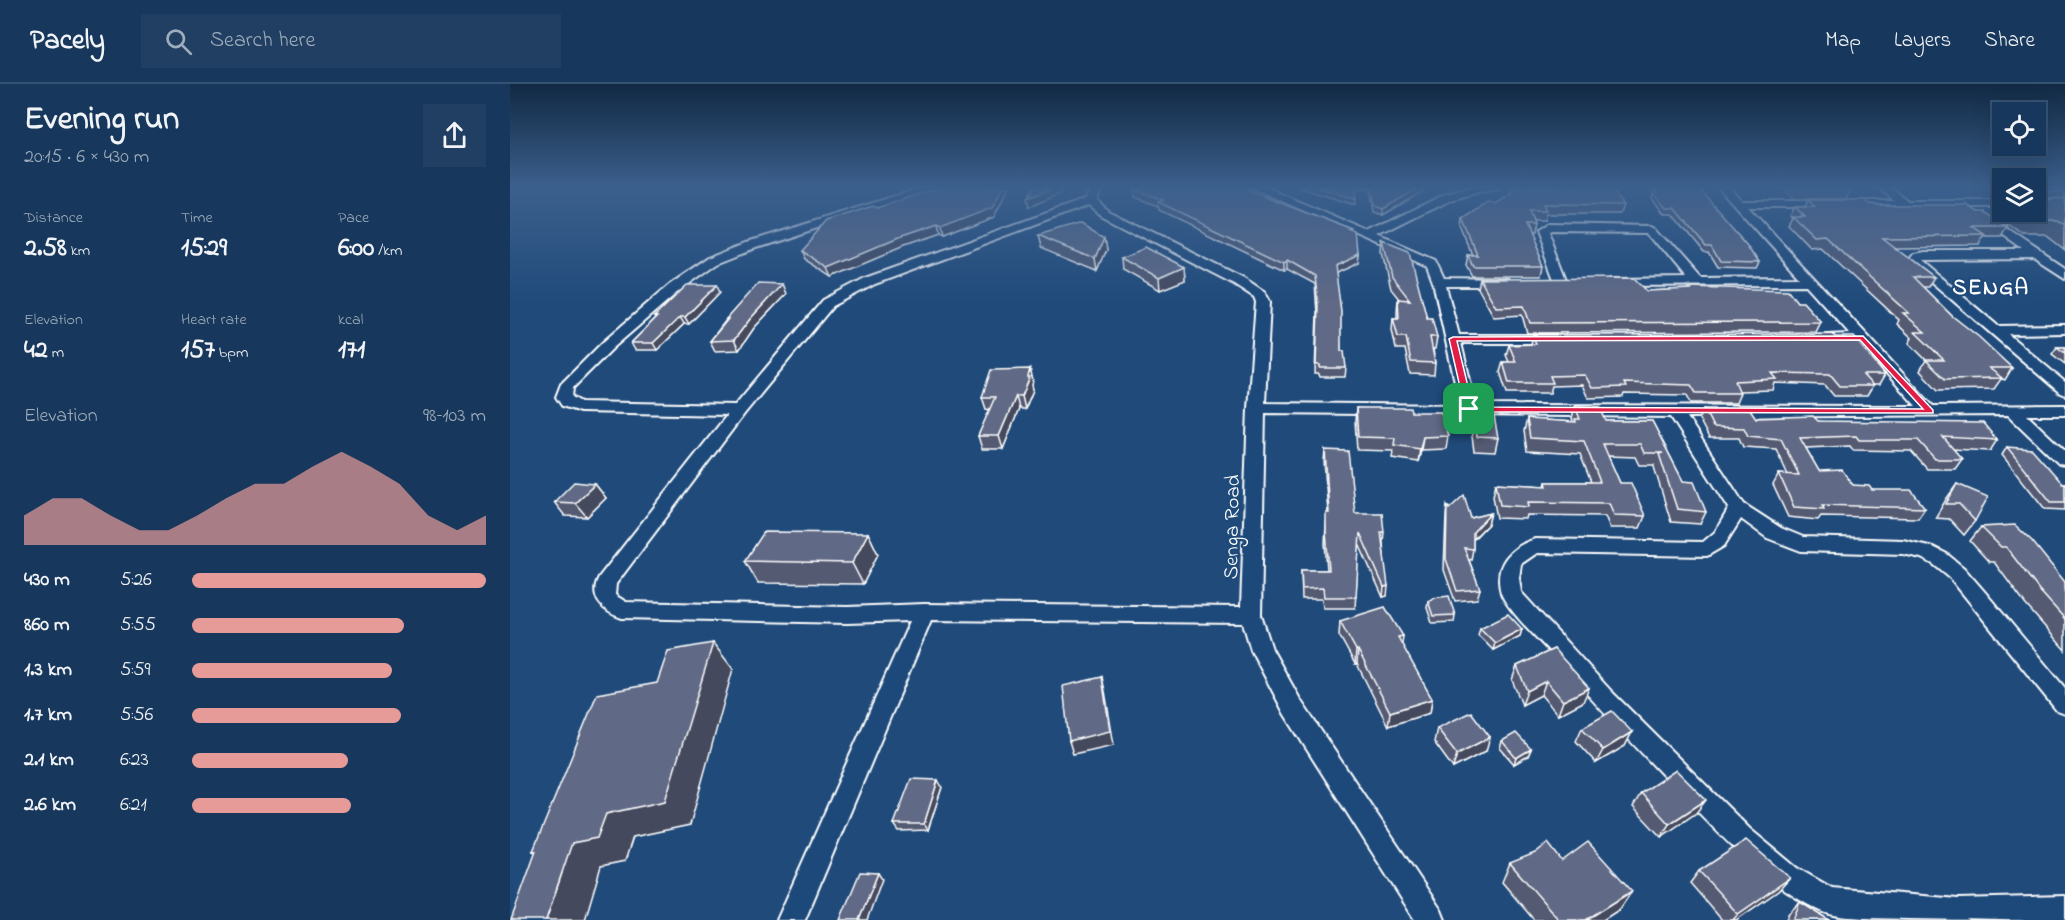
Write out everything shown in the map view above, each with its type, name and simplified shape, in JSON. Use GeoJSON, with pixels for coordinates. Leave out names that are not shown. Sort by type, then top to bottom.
{"type":"FeatureCollection","features":[{"type":"Feature","properties":{"kind":"street"},"geometry":{"type":"LineString","coordinates":[[739,410],[580,407],[568,403],[564,397],[566,387],[608,345],[674,288],[714,260],[812,226]]}},
{"type":"Feature","properties":{"kind":"street"},"geometry":{"type":"LineString","coordinates":[[1012,226],[870,281],[839,296],[822,310],[739,410],[606,582],[605,598],[622,610],[847,615],[924,612],[1251,615]]}},
{"type":"Feature","properties":{"kind":"street","name":"Senga Road"},"geometry":{"type":"LineString","coordinates":[[1128,226],[1239,281],[1260,295],[1263,302],[1256,408],[1251,615],[1262,650],[1293,708],[1431,920]]}},
{"type":"Feature","properties":{"kind":"street"},"geometry":{"type":"LineString","coordinates":[[1347,226],[1432,264],[1439,282],[1469,409]]}},
{"type":"Feature","properties":{"kind":"street"},"geometry":{"type":"LineString","coordinates":[[1370,236],[1390,226]]}},
{"type":"Feature","properties":{"kind":"street"},"geometry":{"type":"LineString","coordinates":[[1759,226],[1930,412]]}},
{"type":"Feature","properties":{"kind":"street"},"geometry":{"type":"LineString","coordinates":[[1996,226],[2065,275]]}},
{"type":"Feature","properties":{"kind":"street"},"geometry":{"type":"LineString","coordinates":[[1561,282],[1542,232],[1548,228],[1652,230],[1697,282]]}},
{"type":"Feature","properties":{"kind":"street"},"geometry":{"type":"LineString","coordinates":[[2036,255],[1923,255],[1914,258],[1915,264],[2065,390]]}},
{"type":"Feature","properties":{"kind":"street"},"geometry":{"type":"LineString","coordinates":[[1606,282],[1809,281]]}},
{"type":"Feature","properties":{"kind":"street"},"geometry":{"type":"LineString","coordinates":[[1439,282],[1517,282]]}},
{"type":"Feature","properties":{"kind":"street"},"geometry":{"type":"LineString","coordinates":[[1996,330],[2065,329]]}},
{"type":"Feature","properties":{"kind":"street"},"geometry":{"type":"LineString","coordinates":[[1816,338],[1863,338]]}},
{"type":"Feature","properties":{"kind":"street"},"geometry":{"type":"LineString","coordinates":[[1453,339],[1570,339]]}},
{"type":"Feature","properties":{"kind":"street"},"geometry":{"type":"LineString","coordinates":[[1256,408],[1676,412],[2065,410]]}},
{"type":"Feature","properties":{"kind":"street"},"geometry":{"type":"LineString","coordinates":[[2012,410],[2065,460]]}},
{"type":"Feature","properties":{"kind":"street"},"geometry":{"type":"LineString","coordinates":[[1676,412],[1738,508],[1774,533],[1801,544],[1903,547],[1926,552],[1940,559],[1957,573],[1977,596],[2065,704]]}},
{"type":"Feature","properties":{"kind":"street"},"geometry":{"type":"LineString","coordinates":[[1738,508],[1722,536],[1707,549],[1535,546],[1524,550],[1516,556],[1509,569],[1508,581],[1512,595],[1603,698],[1741,838],[1788,877],[1829,901],[1958,913],[2065,910]]}},
{"type":"Feature","properties":{"kind":"street"},"geometry":{"type":"LineString","coordinates":[[790,920],[924,612]]}},
{"type":"Feature","properties":{"kind":"building"},"geometry":{"type":"Polygon","coordinates":[[[822,226],[936,226],[900,238],[828,268],[800,250],[822,226]]]}},
{"type":"Feature","properties":{"kind":"building"},"geometry":{"type":"Polygon","coordinates":[[[1071,226],[1086,226],[1104,237],[1095,259],[1038,236],[1071,226]]]}},
{"type":"Feature","properties":{"kind":"building"},"geometry":{"type":"Polygon","coordinates":[[[1208,226],[1341,226],[1358,235],[1360,255],[1335,266],[1341,311],[1341,351],[1344,351],[1346,368],[1320,368],[1320,365],[1316,365],[1318,305],[1315,276],[1287,260],[1284,262],[1208,226]]]}},
{"type":"Feature","properties":{"kind":"building"},"geometry":{"type":"Polygon","coordinates":[[[1466,226],[1525,226],[1543,266],[1473,266],[1468,255],[1478,255],[1466,226]]]}},
{"type":"Feature","properties":{"kind":"building"},"geometry":{"type":"Polygon","coordinates":[[[1690,226],[1732,226],[1760,262],[1721,261],[1712,245],[1706,245],[1690,226]]]}},
{"type":"Feature","properties":{"kind":"building"},"geometry":{"type":"Polygon","coordinates":[[[1802,226],[2005,226],[2008,228],[1974,228],[1986,236],[1882,237],[1934,277],[1913,277],[1951,315],[2012,368],[1989,368],[2002,378],[1945,379],[1926,360],[1944,360],[1915,332],[1925,332],[1903,313],[1909,313],[1828,239],[1817,240],[1802,226]]]}},
{"type":"Feature","properties":{"kind":"building"},"geometry":{"type":"Polygon","coordinates":[[[1384,243],[1410,253],[1427,318],[1432,318],[1437,337],[1430,337],[1435,363],[1411,362],[1406,337],[1398,337],[1393,318],[1399,318],[1398,299],[1410,300],[1392,277],[1384,243]]]}},
{"type":"Feature","properties":{"kind":"building"},"geometry":{"type":"Polygon","coordinates":[[[1146,247],[1184,267],[1159,278],[1122,257],[1146,247]]]}},
{"type":"Feature","properties":{"kind":"building"},"geometry":{"type":"Polygon","coordinates":[[[1634,278],[1647,291],[1691,289],[1689,287],[1788,290],[1797,302],[1803,302],[1821,322],[1530,323],[1524,306],[1496,307],[1480,279],[1634,278]]]}},
{"type":"Feature","properties":{"kind":"building"},"geometry":{"type":"Polygon","coordinates":[[[758,283],[782,284],[734,340],[710,341],[728,319],[726,319],[758,283]]]}},
{"type":"Feature","properties":{"kind":"building"},"geometry":{"type":"Polygon","coordinates":[[[687,285],[717,285],[685,317],[680,317],[653,343],[631,343],[657,317],[654,317],[687,285]]]}},
{"type":"Feature","properties":{"kind":"building"},"geometry":{"type":"Polygon","coordinates":[[[1833,334],[1835,337],[1854,337],[1885,375],[1863,375],[1873,386],[1840,386],[1830,374],[1772,373],[1777,379],[1735,381],[1740,393],[1696,393],[1691,385],[1624,383],[1626,387],[1592,388],[1585,375],[1550,376],[1553,383],[1509,383],[1503,362],[1516,362],[1509,345],[1536,344],[1533,335],[1833,334]]]}},
{"type":"Feature","properties":{"kind":"building"},"geometry":{"type":"Polygon","coordinates":[[[2057,347],[2065,347],[2065,353],[2057,347]]]}},
{"type":"Feature","properties":{"kind":"building"},"geometry":{"type":"Polygon","coordinates":[[[1030,369],[1028,377],[1030,377],[1022,396],[1016,396],[999,436],[978,436],[995,397],[982,397],[991,370],[1030,369]]]}},
{"type":"Feature","properties":{"kind":"building"},"geometry":{"type":"Polygon","coordinates":[[[1575,406],[1600,407],[1606,421],[1652,421],[1683,481],[1694,482],[1706,512],[1677,509],[1659,454],[1663,453],[1644,453],[1640,444],[1603,444],[1620,483],[1631,483],[1645,516],[1614,515],[1609,503],[1528,502],[1529,507],[1500,505],[1496,483],[1547,486],[1546,482],[1600,482],[1584,441],[1530,438],[1527,419],[1576,422],[1575,419],[1580,419],[1575,406]]]}},
{"type":"Feature","properties":{"kind":"building"},"geometry":{"type":"Polygon","coordinates":[[[1356,408],[1410,408],[1411,412],[1441,412],[1448,436],[1423,437],[1420,449],[1394,445],[1395,438],[1358,437],[1356,408]]]}},
{"type":"Feature","properties":{"kind":"building"},"geometry":{"type":"Polygon","coordinates":[[[1704,409],[1750,409],[1756,418],[1813,416],[1818,421],[1983,423],[1997,440],[1943,437],[1962,459],[1935,459],[1918,440],[1859,440],[1856,436],[1800,438],[1819,471],[1842,470],[1853,485],[1869,486],[1872,490],[1911,490],[1925,508],[1822,505],[1824,509],[1794,507],[1779,474],[1799,475],[1781,439],[1748,436],[1744,428],[1713,427],[1704,409]]]}},
{"type":"Feature","properties":{"kind":"building"},"geometry":{"type":"Polygon","coordinates":[[[1473,415],[1494,416],[1498,438],[1477,437],[1473,415]]]}},
{"type":"Feature","properties":{"kind":"building"},"geometry":{"type":"Polygon","coordinates":[[[2007,447],[2032,449],[2062,483],[2065,483],[2065,502],[2051,502],[2007,447]]]}},
{"type":"Feature","properties":{"kind":"building"},"geometry":{"type":"Polygon","coordinates":[[[1325,450],[1348,451],[1355,513],[1382,513],[1384,532],[1381,532],[1388,586],[1384,587],[1360,533],[1356,597],[1324,597],[1323,588],[1302,589],[1301,570],[1329,570],[1326,513],[1329,513],[1325,450]]]}},
{"type":"Feature","properties":{"kind":"building"},"geometry":{"type":"Polygon","coordinates":[[[574,482],[595,484],[575,503],[554,502],[574,482]]]}},
{"type":"Feature","properties":{"kind":"building"},"geometry":{"type":"Polygon","coordinates":[[[1957,484],[1988,497],[1975,521],[1959,504],[1946,504],[1957,484]]]}},
{"type":"Feature","properties":{"kind":"building"},"geometry":{"type":"Polygon","coordinates":[[[1464,495],[1471,518],[1491,513],[1473,532],[1473,549],[1464,548],[1480,589],[1457,591],[1446,559],[1447,505],[1449,509],[1464,495]]]}},
{"type":"Feature","properties":{"kind":"building"},"geometry":{"type":"Polygon","coordinates":[[[2015,525],[2032,541],[2065,582],[2065,619],[2006,547],[2001,547],[1981,527],[2015,525]]]}},
{"type":"Feature","properties":{"kind":"building"},"geometry":{"type":"Polygon","coordinates":[[[764,532],[868,533],[852,563],[745,561],[764,532]]]}},
{"type":"Feature","properties":{"kind":"building"},"geometry":{"type":"Polygon","coordinates":[[[1449,596],[1455,615],[1433,616],[1428,601],[1449,596]]]}},
{"type":"Feature","properties":{"kind":"building"},"geometry":{"type":"Polygon","coordinates":[[[1385,607],[1403,636],[1398,637],[1432,699],[1390,712],[1358,650],[1340,621],[1385,607]]]}},
{"type":"Feature","properties":{"kind":"building"},"geometry":{"type":"Polygon","coordinates":[[[1508,614],[1522,629],[1495,643],[1480,628],[1508,614]]]}},
{"type":"Feature","properties":{"kind":"building"},"geometry":{"type":"Polygon","coordinates":[[[713,643],[665,801],[606,814],[597,838],[572,843],[546,920],[511,920],[536,851],[533,851],[597,694],[657,683],[668,651],[713,643]]]}},
{"type":"Feature","properties":{"kind":"building"},"geometry":{"type":"Polygon","coordinates":[[[1554,649],[1589,688],[1563,701],[1546,681],[1527,691],[1517,666],[1554,649]]]}},
{"type":"Feature","properties":{"kind":"building"},"geometry":{"type":"Polygon","coordinates":[[[1102,677],[1110,731],[1069,741],[1063,686],[1102,677]]]}},
{"type":"Feature","properties":{"kind":"building"},"geometry":{"type":"Polygon","coordinates":[[[1612,711],[1632,732],[1603,750],[1582,728],[1612,711]]]}},
{"type":"Feature","properties":{"kind":"building"},"geometry":{"type":"Polygon","coordinates":[[[1471,712],[1490,737],[1457,754],[1437,728],[1471,712]]]}},
{"type":"Feature","properties":{"kind":"building"},"geometry":{"type":"Polygon","coordinates":[[[1516,733],[1531,749],[1516,758],[1502,741],[1516,733]]]}},
{"type":"Feature","properties":{"kind":"building"},"geometry":{"type":"Polygon","coordinates":[[[1676,770],[1706,800],[1669,824],[1641,793],[1676,770]]]}},
{"type":"Feature","properties":{"kind":"building"},"geometry":{"type":"Polygon","coordinates":[[[911,779],[938,780],[924,824],[894,824],[911,779]]]}},
{"type":"Feature","properties":{"kind":"building"},"geometry":{"type":"Polygon","coordinates":[[[1746,840],[1790,878],[1738,914],[1699,871],[1746,840]]]}},
{"type":"Feature","properties":{"kind":"building"},"geometry":{"type":"Polygon","coordinates":[[[1588,842],[1632,891],[1586,920],[1559,920],[1510,863],[1535,853],[1548,843],[1562,861],[1588,842]]]}},
{"type":"Feature","properties":{"kind":"building"},"geometry":{"type":"Polygon","coordinates":[[[860,872],[878,873],[859,920],[840,920],[860,872]]]}},
{"type":"Feature","properties":{"kind":"building"},"geometry":{"type":"Polygon","coordinates":[[[1800,902],[1829,920],[1793,920],[1800,902]]]}},
{"type":"Feature","properties":{"kind":"district","name":"SENGA"},"geometry":{"type":"Point","coordinates":[1991,286]}},
{"type":"Feature","properties":{"kind":"route"},"geometry":{"type":"LineString","coordinates":[[1863,338],[1930,412],[1469,409],[1453,339],[1863,338]]}}]}
